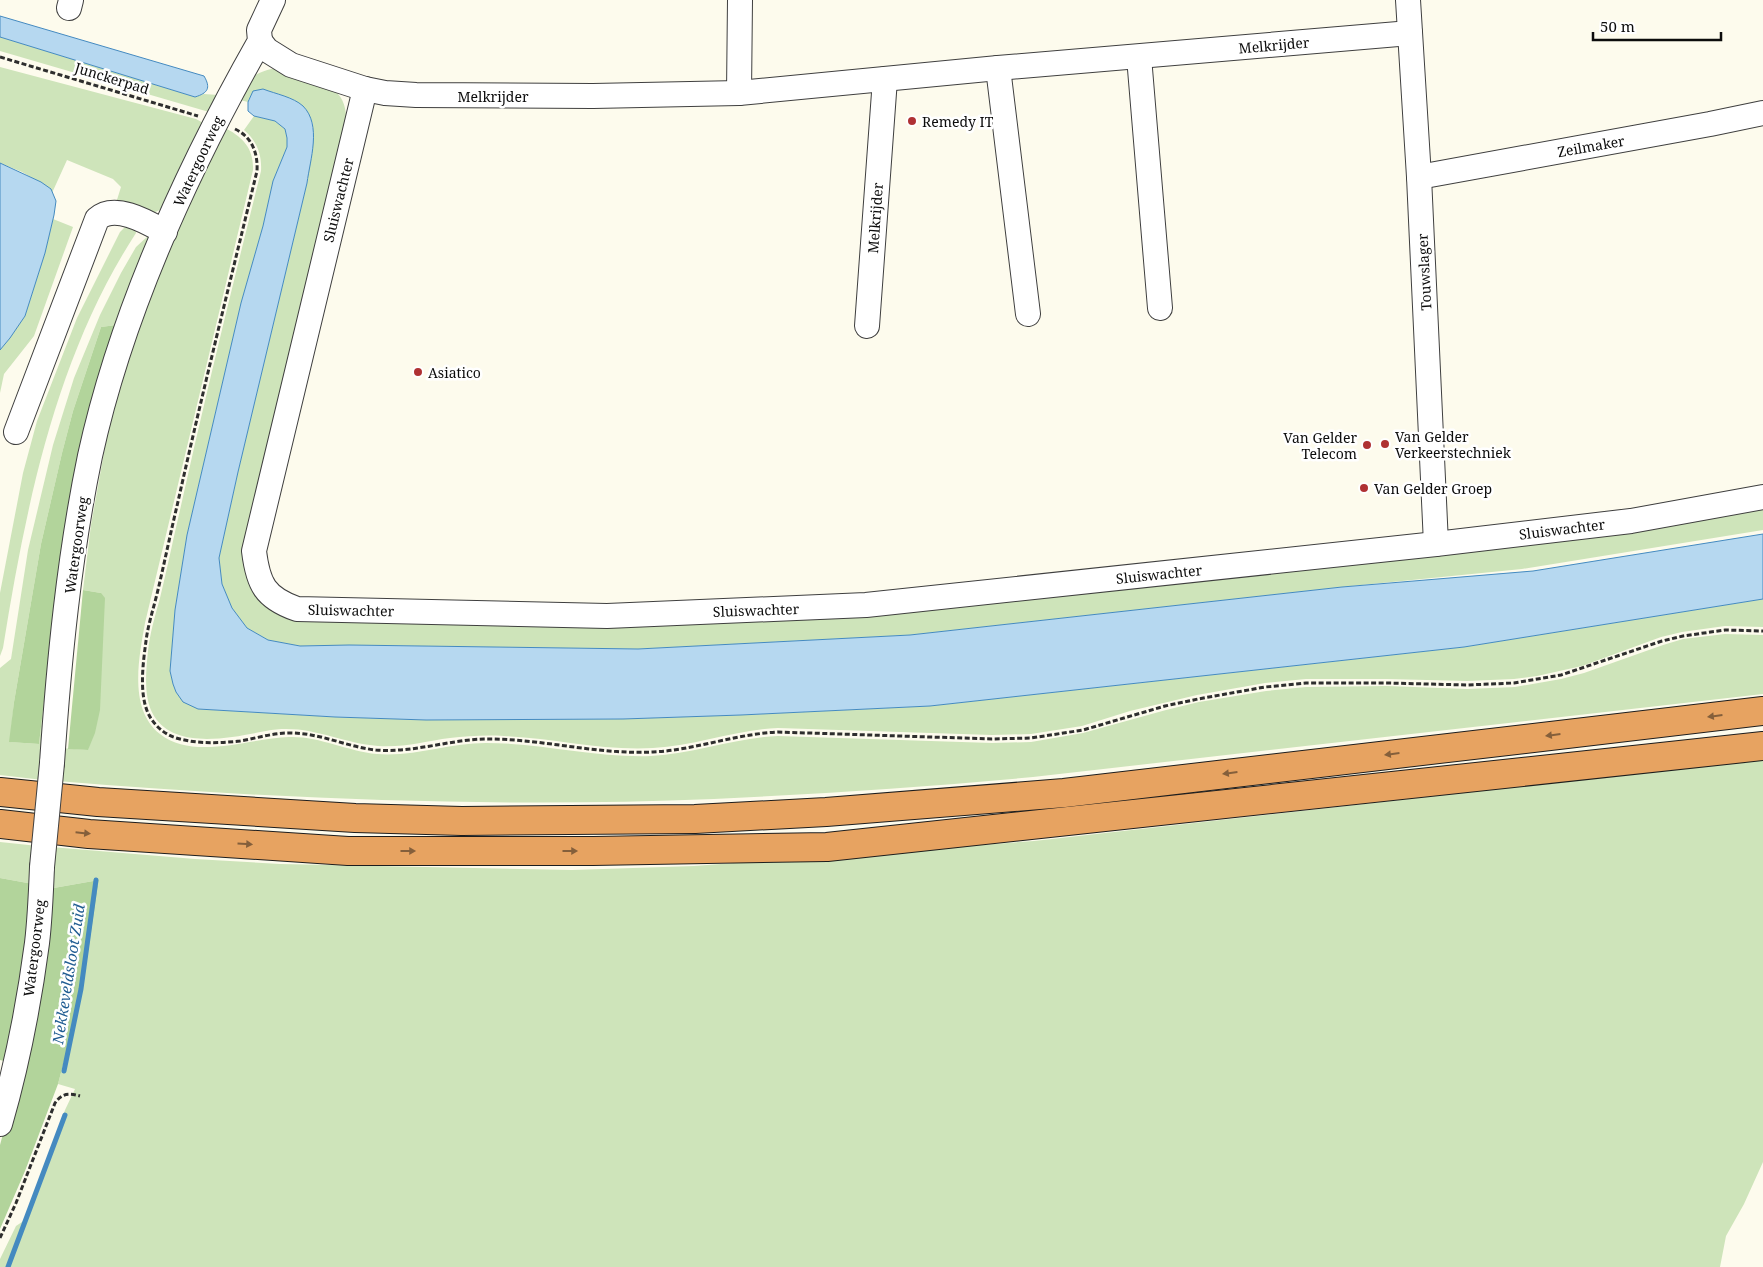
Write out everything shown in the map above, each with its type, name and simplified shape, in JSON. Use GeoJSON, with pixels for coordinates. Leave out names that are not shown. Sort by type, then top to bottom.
{"type":"FeatureCollection","features":[{"type":"Feature","properties":{"kind":"highway"},"geometry":{"type":"LineString","coordinates":[[0,792],[98,802],[355,818],[462,821],[695,819],[826,812],[1064,793],[1763,711]]}},
{"type":"Feature","properties":{"kind":"highway"},"geometry":{"type":"LineString","coordinates":[[0,824],[88,834],[348,851],[593,851],[827,847],[1763,746]]}},
{"type":"Feature","properties":{"kind":"street","name":"Watergoorweg"},"geometry":{"type":"LineString","coordinates":[[0,1124],[20,1047],[37,942],[42,867],[69,590],[90,456],[120,352],[165,232],[217,121],[260,41],[259,30],[273,0]]}},
{"type":"Feature","properties":{"kind":"street"},"geometry":{"type":"LineString","coordinates":[[739,93],[740,0]]}},
{"type":"Feature","properties":{"kind":"street","name":"Touwslager"},"geometry":{"type":"LineString","coordinates":[[1408,0],[1419,177],[1436,544]]}},
{"type":"Feature","properties":{"kind":"street","name":"Melkrijder"},"geometry":{"type":"LineString","coordinates":[[260,41],[266,50],[291,65],[365,89],[385,93],[446,96],[739,93],[998,68],[1410,33]]}},
{"type":"Feature","properties":{"kind":"street"},"geometry":{"type":"LineString","coordinates":[[1139,56],[1160,308]]}},
{"type":"Feature","properties":{"kind":"street"},"geometry":{"type":"LineString","coordinates":[[998,68],[1028,314]]}},
{"type":"Feature","properties":{"kind":"street","name":"Melkrijder"},"geometry":{"type":"LineString","coordinates":[[867,326],[885,79]]}},
{"type":"Feature","properties":{"kind":"street","name":"Sluiswachter"},"geometry":{"type":"LineString","coordinates":[[365,89],[254,551],[256,569],[265,591],[283,604],[297,609],[607,616],[866,605],[1436,544],[1631,521],[1763,497]]}},
{"type":"Feature","properties":{"kind":"street","name":"Zeilmaker"},"geometry":{"type":"LineString","coordinates":[[1419,177],[1710,124],[1763,112]]}},
{"type":"Feature","properties":{"kind":"street"},"geometry":{"type":"LineString","coordinates":[[16,432],[97,219],[108,213],[121,214],[148,223],[165,232]]}},
{"type":"Feature","properties":{"kind":"path","name":"Junckerpad"},"geometry":{"type":"LineString","coordinates":[[0,57],[217,121]]}},
{"type":"Feature","properties":{"kind":"path"},"geometry":{"type":"LineString","coordinates":[[0,1238],[56,1103],[60,1097],[70,1093],[80,1096]]}},
{"type":"Feature","properties":{"kind":"green space"},"geometry":{"type":"Polygon","coordinates":[[[0,37],[195,97],[204,94],[218,95],[209,112],[0,51],[0,37]]]}},
{"type":"Feature","properties":{"kind":"green space"},"geometry":{"type":"Polygon","coordinates":[[[0,67],[196,119],[207,125],[162,209],[153,213],[116,203],[121,187],[113,179],[67,160],[52,193],[51,189],[22,172],[0,163],[0,67]]]}},
{"type":"Feature","properties":{"kind":"green space"},"geometry":{"type":"Polygon","coordinates":[[[275,68],[316,82],[335,91],[344,103],[346,128],[248,540],[260,600],[549,623],[1588,539],[1763,507],[1763,530],[1522,569],[910,635],[638,649],[300,646],[268,640],[247,628],[232,608],[222,584],[219,558],[307,183],[313,140],[313,124],[303,107],[249,99],[248,102],[236,99],[251,78],[275,68]]]}},
{"type":"Feature","properties":{"kind":"green space"},"geometry":{"type":"Polygon","coordinates":[[[254,116],[275,121],[285,129],[287,147],[273,181],[263,226],[241,303],[187,535],[175,610],[170,671],[173,684],[176,692],[198,709],[426,720],[623,719],[930,706],[1464,647],[1763,599],[1763,627],[1725,626],[1682,632],[1661,637],[1582,666],[1514,679],[1467,681],[1306,679],[1265,683],[1197,695],[1130,711],[1082,726],[1031,734],[992,735],[778,728],[762,729],[669,747],[616,748],[522,737],[497,736],[456,737],[405,745],[378,746],[310,731],[282,729],[206,739],[190,738],[176,734],[164,727],[154,716],[148,701],[146,684],[148,651],[151,631],[163,587],[209,383],[261,171],[261,159],[258,149],[244,130],[254,116]]]}},
{"type":"Feature","properties":{"kind":"green space"},"geometry":{"type":"Polygon","coordinates":[[[227,129],[247,145],[252,156],[253,170],[145,623],[140,651],[138,682],[143,711],[150,723],[160,734],[174,742],[189,746],[205,747],[274,738],[300,737],[377,754],[404,754],[459,745],[486,743],[527,745],[610,755],[651,756],[667,755],[762,737],[778,736],[992,743],[1031,742],[1083,733],[1199,702],[1266,691],[1306,687],[1387,686],[1467,689],[1515,687],[1584,673],[1683,639],[1725,634],[1763,635],[1763,694],[1033,777],[754,797],[632,802],[467,802],[221,793],[57,781],[60,748],[88,750],[101,593],[83,590],[91,525],[116,386],[143,302],[223,130],[227,129]]]}},
{"type":"Feature","properties":{"kind":"green space"},"geometry":{"type":"Polygon","coordinates":[[[53,219],[73,227],[34,336],[4,374],[0,393],[0,350],[25,316],[45,253],[53,219]]]}},
{"type":"Feature","properties":{"kind":"green space"},"geometry":{"type":"Polygon","coordinates":[[[126,226],[135,228],[136,233],[108,280],[85,330],[65,381],[48,433],[22,540],[0,656],[0,593],[23,473],[37,421],[77,318],[120,232],[126,226]]]}},
{"type":"Feature","properties":{"kind":"green space"},"geometry":{"type":"Polygon","coordinates":[[[148,236],[151,239],[115,347],[43,780],[0,775],[0,668],[11,659],[28,550],[53,445],[74,378],[100,315],[136,247],[148,236]],[[116,325],[101,327],[73,411],[62,453],[41,544],[14,702],[10,742],[39,744],[53,624],[116,325]]]}},
{"type":"Feature","properties":{"kind":"green space"},"geometry":{"type":"Polygon","coordinates":[[[116,325],[53,624],[39,744],[9,742],[41,544],[62,453],[73,411],[101,327],[116,325]]]}},
{"type":"Feature","properties":{"kind":"green space"},"geometry":{"type":"Polygon","coordinates":[[[83,590],[101,593],[105,598],[100,710],[95,733],[88,750],[68,749],[83,590]]]}},
{"type":"Feature","properties":{"kind":"green space"},"geometry":{"type":"Polygon","coordinates":[[[1763,759],[1763,1162],[1744,1204],[1726,1236],[1720,1267],[0,1267],[0,1259],[16,1226],[28,1218],[65,1110],[75,1089],[58,1084],[83,989],[99,880],[48,889],[51,847],[280,864],[572,870],[694,866],[1034,841],[1763,759]]]}},
{"type":"Feature","properties":{"kind":"green space"},"geometry":{"type":"Polygon","coordinates":[[[0,842],[38,846],[33,884],[0,878],[0,842]]]}},
{"type":"Feature","properties":{"kind":"green space"},"geometry":{"type":"Polygon","coordinates":[[[0,878],[33,884],[8,1062],[0,1060],[0,878]]]}},
{"type":"Feature","properties":{"kind":"green space"},"geometry":{"type":"Polygon","coordinates":[[[99,880],[83,989],[58,1084],[25,1171],[0,1229],[0,1145],[36,1012],[48,889],[99,880]]]}},
{"type":"Feature","properties":{"kind":"water"},"geometry":{"type":"Polygon","coordinates":[[[0,16],[204,76],[208,87],[207,90],[195,97],[0,37],[0,16]]]}},
{"type":"Feature","properties":{"kind":"water"},"geometry":{"type":"Polygon","coordinates":[[[263,89],[289,98],[303,106],[309,114],[313,133],[312,154],[307,183],[219,558],[222,584],[232,608],[247,628],[268,640],[300,646],[638,649],[910,635],[1342,587],[1533,571],[1763,534],[1763,599],[1464,647],[930,706],[623,719],[426,720],[198,709],[183,702],[173,684],[170,671],[175,610],[187,535],[241,303],[263,226],[273,181],[287,147],[285,129],[275,121],[254,116],[248,111],[248,102],[253,91],[263,89]]]}},
{"type":"Feature","properties":{"kind":"water"},"geometry":{"type":"Polygon","coordinates":[[[0,163],[41,182],[51,189],[56,201],[45,253],[25,316],[0,350],[0,163]]]}},
{"type":"Feature","properties":{"kind":"waterway","name":"Nekkeveldsloot Zuid"},"geometry":{"type":"LineString","coordinates":[[64,1071],[81,989],[96,880]]}},
{"type":"Feature","properties":{"kind":"waterway","name":"Nekkeveldsloot Zuid"},"geometry":{"type":"LineString","coordinates":[[8,1267],[65,1115]]}},
{"type":"Feature","properties":{"kind":"place","name":"Remedy IT"},"geometry":{"type":"Point","coordinates":[912,121]}},
{"type":"Feature","properties":{"kind":"place","name":"Asiatico"},"geometry":{"type":"Point","coordinates":[418,372]}},
{"type":"Feature","properties":{"kind":"place","name":"Van Gelder Verkeerstechniek"},"geometry":{"type":"Point","coordinates":[1385,444]}},
{"type":"Feature","properties":{"kind":"place","name":"Van Gelder Telecom"},"geometry":{"type":"Point","coordinates":[1367,445]}},
{"type":"Feature","properties":{"kind":"place","name":"Van Gelder Groep"},"geometry":{"type":"Point","coordinates":[1364,488]}}]}
